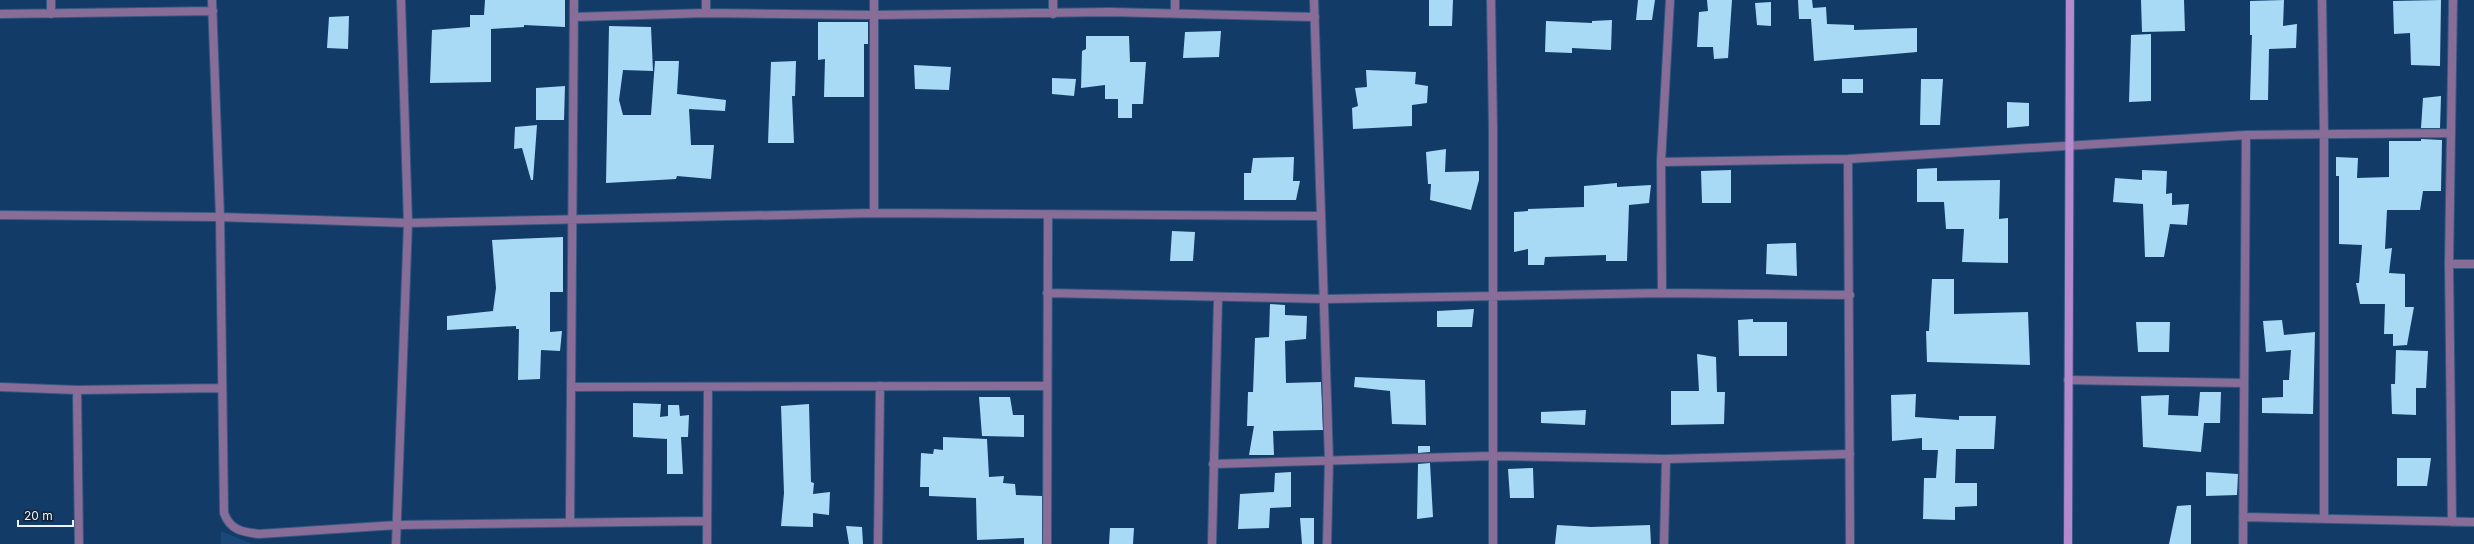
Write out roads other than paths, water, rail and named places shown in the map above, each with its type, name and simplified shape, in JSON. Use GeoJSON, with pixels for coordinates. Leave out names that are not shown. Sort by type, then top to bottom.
{"type":"FeatureCollection","features":[{"type":"Feature","properties":{"kind":"street"},"geometry":{"type":"LineString","coordinates":[[51,0],[52,14]]}},
{"type":"Feature","properties":{"kind":"street"},"geometry":{"type":"LineString","coordinates":[[212,0],[220,217],[221,388],[224,513],[228,524],[241,532],[259,534],[397,524],[707,520]]}},
{"type":"Feature","properties":{"kind":"street"},"geometry":{"type":"LineString","coordinates":[[396,544],[408,223],[401,0]]}},
{"type":"Feature","properties":{"kind":"street"},"geometry":{"type":"LineString","coordinates":[[570,522],[574,0]]}},
{"type":"Feature","properties":{"kind":"street"},"geometry":{"type":"LineString","coordinates":[[706,0],[706,13]]}},
{"type":"Feature","properties":{"kind":"street"},"geometry":{"type":"LineString","coordinates":[[874,0],[874,213]]}},
{"type":"Feature","properties":{"kind":"street"},"geometry":{"type":"LineString","coordinates":[[1053,0],[1053,14]]}},
{"type":"Feature","properties":{"kind":"street"},"geometry":{"type":"LineString","coordinates":[[1175,0],[1175,13]]}},
{"type":"Feature","properties":{"kind":"street"},"geometry":{"type":"LineString","coordinates":[[1314,0],[1321,216],[1326,299],[1329,460],[1327,544]]}},
{"type":"Feature","properties":{"kind":"street"},"geometry":{"type":"LineString","coordinates":[[1491,0],[1493,130],[1492,544]]}},
{"type":"Feature","properties":{"kind":"street"},"geometry":{"type":"LineString","coordinates":[[1662,293],[1661,162],[1670,0]]}},
{"type":"Feature","properties":{"kind":"street"},"geometry":{"type":"LineString","coordinates":[[2068,544],[2070,0]]}},
{"type":"Feature","properties":{"kind":"street"},"geometry":{"type":"LineString","coordinates":[[2322,0],[2324,134],[2324,518]]}},
{"type":"Feature","properties":{"kind":"street"},"geometry":{"type":"LineString","coordinates":[[2452,522],[2449,264],[2453,0]]}},
{"type":"Feature","properties":{"kind":"street"},"geometry":{"type":"LineString","coordinates":[[0,14],[213,11]]}},
{"type":"Feature","properties":{"kind":"street"},"geometry":{"type":"LineString","coordinates":[[574,17],[706,13],[874,15],[1175,13],[1314,17]]}},
{"type":"Feature","properties":{"kind":"street"},"geometry":{"type":"LineString","coordinates":[[1661,162],[1848,159],[2246,135],[2451,133]]}},
{"type":"Feature","properties":{"kind":"street"},"geometry":{"type":"LineString","coordinates":[[2243,544],[2246,135]]}},
{"type":"Feature","properties":{"kind":"street"},"geometry":{"type":"LineString","coordinates":[[1848,159],[1850,295],[1850,544]]}},
{"type":"Feature","properties":{"kind":"street"},"geometry":{"type":"LineString","coordinates":[[0,215],[220,217],[408,223],[874,213],[1048,216],[1321,216]]}},
{"type":"Feature","properties":{"kind":"street"},"geometry":{"type":"LineString","coordinates":[[1047,544],[1046,386],[1048,216]]}},
{"type":"Feature","properties":{"kind":"street"},"geometry":{"type":"LineString","coordinates":[[2449,264],[2474,264]]}},
{"type":"Feature","properties":{"kind":"street"},"geometry":{"type":"LineString","coordinates":[[1047,293],[1218,298],[1326,299],[1662,293],[1850,295]]}},
{"type":"Feature","properties":{"kind":"street"},"geometry":{"type":"LineString","coordinates":[[1212,544],[1218,298]]}},
{"type":"Feature","properties":{"kind":"street"},"geometry":{"type":"LineString","coordinates":[[2068,380],[2243,383]]}},
{"type":"Feature","properties":{"kind":"street"},"geometry":{"type":"LineString","coordinates":[[571,386],[708,388],[797,385],[1046,386]]}},
{"type":"Feature","properties":{"kind":"street"},"geometry":{"type":"LineString","coordinates":[[878,544],[880,386]]}},
{"type":"Feature","properties":{"kind":"street"},"geometry":{"type":"LineString","coordinates":[[0,387],[77,390],[221,388]]}},
{"type":"Feature","properties":{"kind":"street"},"geometry":{"type":"LineString","coordinates":[[707,544],[708,388]]}},
{"type":"Feature","properties":{"kind":"street"},"geometry":{"type":"LineString","coordinates":[[77,390],[80,544]]}},
{"type":"Feature","properties":{"kind":"street"},"geometry":{"type":"LineString","coordinates":[[1213,464],[1492,456],[1666,459],[1850,454]]}},
{"type":"Feature","properties":{"kind":"street"},"geometry":{"type":"LineString","coordinates":[[1664,544],[1666,459]]}},
{"type":"Feature","properties":{"kind":"street"},"geometry":{"type":"LineString","coordinates":[[2243,517],[2474,522]]}}]}
